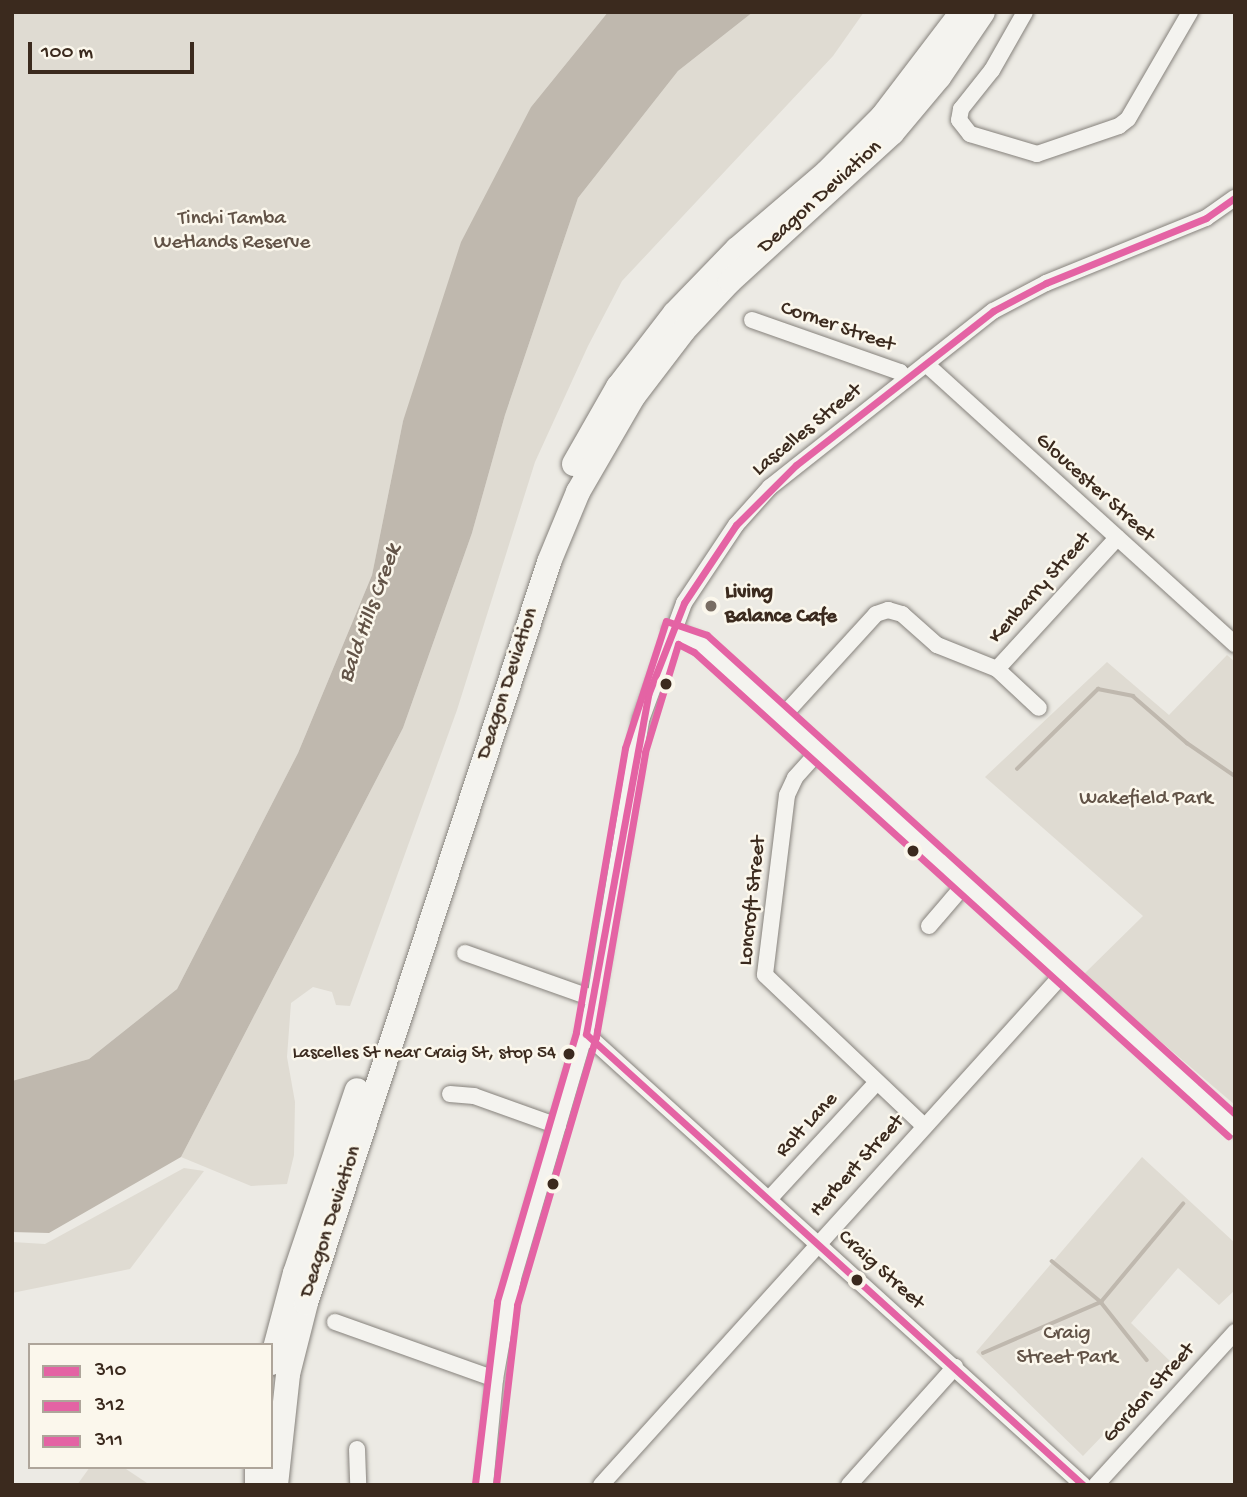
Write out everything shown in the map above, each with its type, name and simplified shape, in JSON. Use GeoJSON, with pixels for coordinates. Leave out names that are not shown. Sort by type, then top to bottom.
{"type":"FeatureCollection","features":[{"type":"Feature","properties":{"kind":"highway","name":"Deagon Deviation"},"geometry":{"type":"LineString","coordinates":[[273,1356],[295,1273],[527,578],[580,452],[618,387],[675,313],[737,249],[867,132],[912,83],[962,12]]}},
{"type":"Feature","properties":{"kind":"highway","name":"Deagon Deviation"},"geometry":{"type":"LineString","coordinates":[[276,1485],[288,1374],[306,1303],[549,562],[578,492],[633,397],[684,330],[730,281],[892,133],[939,77],[983,12]]}},
{"type":"Feature","properties":{"kind":"street"},"geometry":{"type":"LineString","coordinates":[[1024,12],[992,71],[961,109],[959,120],[970,134],[1037,154],[1119,127],[1134,111],[1190,12]]}},
{"type":"Feature","properties":{"kind":"street","name":"Lascelles Street"},"geometry":{"type":"LineString","coordinates":[[485,1485],[495,1379],[513,1278],[595,999],[637,740],[671,630],[704,571],[758,499],[905,379],[1022,293],[1176,232],[1235,198]]}},
{"type":"Feature","properties":{"kind":"street","name":"Corner Street"},"geometry":{"type":"LineString","coordinates":[[752,320],[900,372],[905,379]]}},
{"type":"Feature","properties":{"kind":"street","name":"Gloucester Street"},"geometry":{"type":"LineString","coordinates":[[926,364],[1235,645]]}},
{"type":"Feature","properties":{"kind":"street","name":"Kenbarry Street"},"geometry":{"type":"LineString","coordinates":[[997,669],[1116,538]]}},
{"type":"Feature","properties":{"kind":"street","name":"Kenbarry Street"},"geometry":{"type":"LineString","coordinates":[[782,717],[888,603],[937,645],[997,669],[1039,708]]}},
{"type":"Feature","properties":{"kind":"street"},"geometry":{"type":"LineString","coordinates":[[671,630],[700,643],[1235,1128]]}},
{"type":"Feature","properties":{"kind":"street","name":"Loncroft Street"},"geometry":{"type":"LineString","coordinates":[[819,751],[795,778],[787,795],[765,975],[924,1126]]}},
{"type":"Feature","properties":{"kind":"street"},"geometry":{"type":"LineString","coordinates":[[929,926],[965,884]]}},
{"type":"Feature","properties":{"kind":"street"},"geometry":{"type":"LineString","coordinates":[[465,953],[595,999]]}},
{"type":"Feature","properties":{"kind":"street","name":"Herbert Street"},"geometry":{"type":"LineString","coordinates":[[601,1485],[1063,973]]}},
{"type":"Feature","properties":{"kind":"street","name":"Craig Street"},"geometry":{"type":"LineString","coordinates":[[586,1034],[771,1197],[1083,1485]]}},
{"type":"Feature","properties":{"kind":"street","name":"Rolt Lane"},"geometry":{"type":"LineString","coordinates":[[771,1197],[877,1082]]}},
{"type":"Feature","properties":{"kind":"street"},"geometry":{"type":"LineString","coordinates":[[450,1094],[474,1096],[558,1126]]}},
{"type":"Feature","properties":{"kind":"street"},"geometry":{"type":"LineString","coordinates":[[335,1322],[495,1379]]}},
{"type":"Feature","properties":{"kind":"street","name":"Gordon Street"},"geometry":{"type":"LineString","coordinates":[[1096,1485],[1235,1332]]}},
{"type":"Feature","properties":{"kind":"street"},"geometry":{"type":"LineString","coordinates":[[849,1485],[955,1367]]}},
{"type":"Feature","properties":{"kind":"street"},"geometry":{"type":"LineString","coordinates":[[357,1449],[358,1485]]}},
{"type":"Feature","properties":{"kind":"shaded area","name":"Tinchi Tamba Wetlands Reserve"},"geometry":{"type":"Polygon","coordinates":[[[12,12],[608,12],[531,107],[403,421],[372,575],[298,753],[177,989],[89,1059],[12,1081],[12,12]]]}},
{"type":"Feature","properties":{"kind":"shaded area"},"geometry":{"type":"Polygon","coordinates":[[[753,12],[864,12],[833,56],[622,281],[588,346],[535,462],[457,710],[350,1006],[336,1005],[332,992],[313,987],[291,1003],[287,1057],[295,1102],[294,1155],[287,1184],[251,1186],[181,1157],[403,728],[472,533],[505,415],[578,198],[678,71],[753,12]]]}},
{"type":"Feature","properties":{"kind":"shaded area","name":"Wakefield Park"},"geometry":{"type":"Polygon","coordinates":[[[1227,655],[1235,662],[1235,1105],[1083,975],[1143,916],[985,777],[1107,662],[1169,715],[1227,655]]]}},
{"type":"Feature","properties":{"kind":"shaded area","name":"Craig Street Park"},"geometry":{"type":"Polygon","coordinates":[[[1142,1157],[1235,1243],[1235,1290],[1219,1305],[1178,1268],[1131,1323],[1172,1363],[1083,1456],[976,1352],[1142,1157]]]}},
{"type":"Feature","properties":{"kind":"shaded area"},"geometry":{"type":"Polygon","coordinates":[[[184,1168],[204,1171],[130,1269],[12,1293],[12,1242],[45,1244],[184,1168]]]}},
{"type":"Feature","properties":{"kind":"shaded area"},"geometry":{"type":"Polygon","coordinates":[[[89,1469],[126,1469],[150,1485],[77,1485],[89,1469]]]}},
{"type":"Feature","properties":{"kind":"water","name":"Bald Hills Creek"},"geometry":{"type":"Polygon","coordinates":[[[608,12],[753,12],[678,71],[578,198],[505,415],[472,533],[403,728],[181,1157],[49,1233],[12,1232],[12,1081],[89,1059],[177,989],[298,753],[372,575],[403,421],[461,242],[531,107],[608,12]]]}},
{"type":"Feature","properties":{"kind":"waterway"},"geometry":{"type":"LineString","coordinates":[[1017,769],[1098,689],[1133,696],[1187,743],[1235,776]]}},
{"type":"Feature","properties":{"kind":"waterway"},"geometry":{"type":"LineString","coordinates":[[983,1353],[1101,1302],[1183,1204]]}},
{"type":"Feature","properties":{"kind":"waterway"},"geometry":{"type":"LineString","coordinates":[[1052,1261],[1101,1302],[1147,1360]]}},
{"type":"Feature","properties":{"kind":"transit line","name":"310"},"geometry":{"type":"LineString","coordinates":[[586,1034],[648,695],[684,603],[736,525],[796,465],[993,311],[1046,283],[1206,218],[1235,198]]}},
{"type":"Feature","properties":{"kind":"transit line","name":"311"},"geometry":{"type":"LineString","coordinates":[[475,1484],[497,1301],[576,1032],[625,748],[666,621],[707,635],[1235,1114]]}},
{"type":"Feature","properties":{"kind":"transit line","name":"312"},"geometry":{"type":"LineString","coordinates":[[496,1485],[517,1305],[596,1037],[645,752],[678,644],[694,652],[1228,1136]]}},
{"type":"Feature","properties":{"kind":"transit line","name":"310"},"geometry":{"type":"LineString","coordinates":[[586,1034],[1083,1485]]}},
{"type":"Feature","properties":{"kind":"place","name":"Living Balance Cafe"},"geometry":{"type":"Point","coordinates":[711,606]}},
{"type":"Feature","properties":{"kind":"place","name":"Lascelles St near Craig St, stop 54"},"geometry":{"type":"Point","coordinates":[569,1054]}}]}
